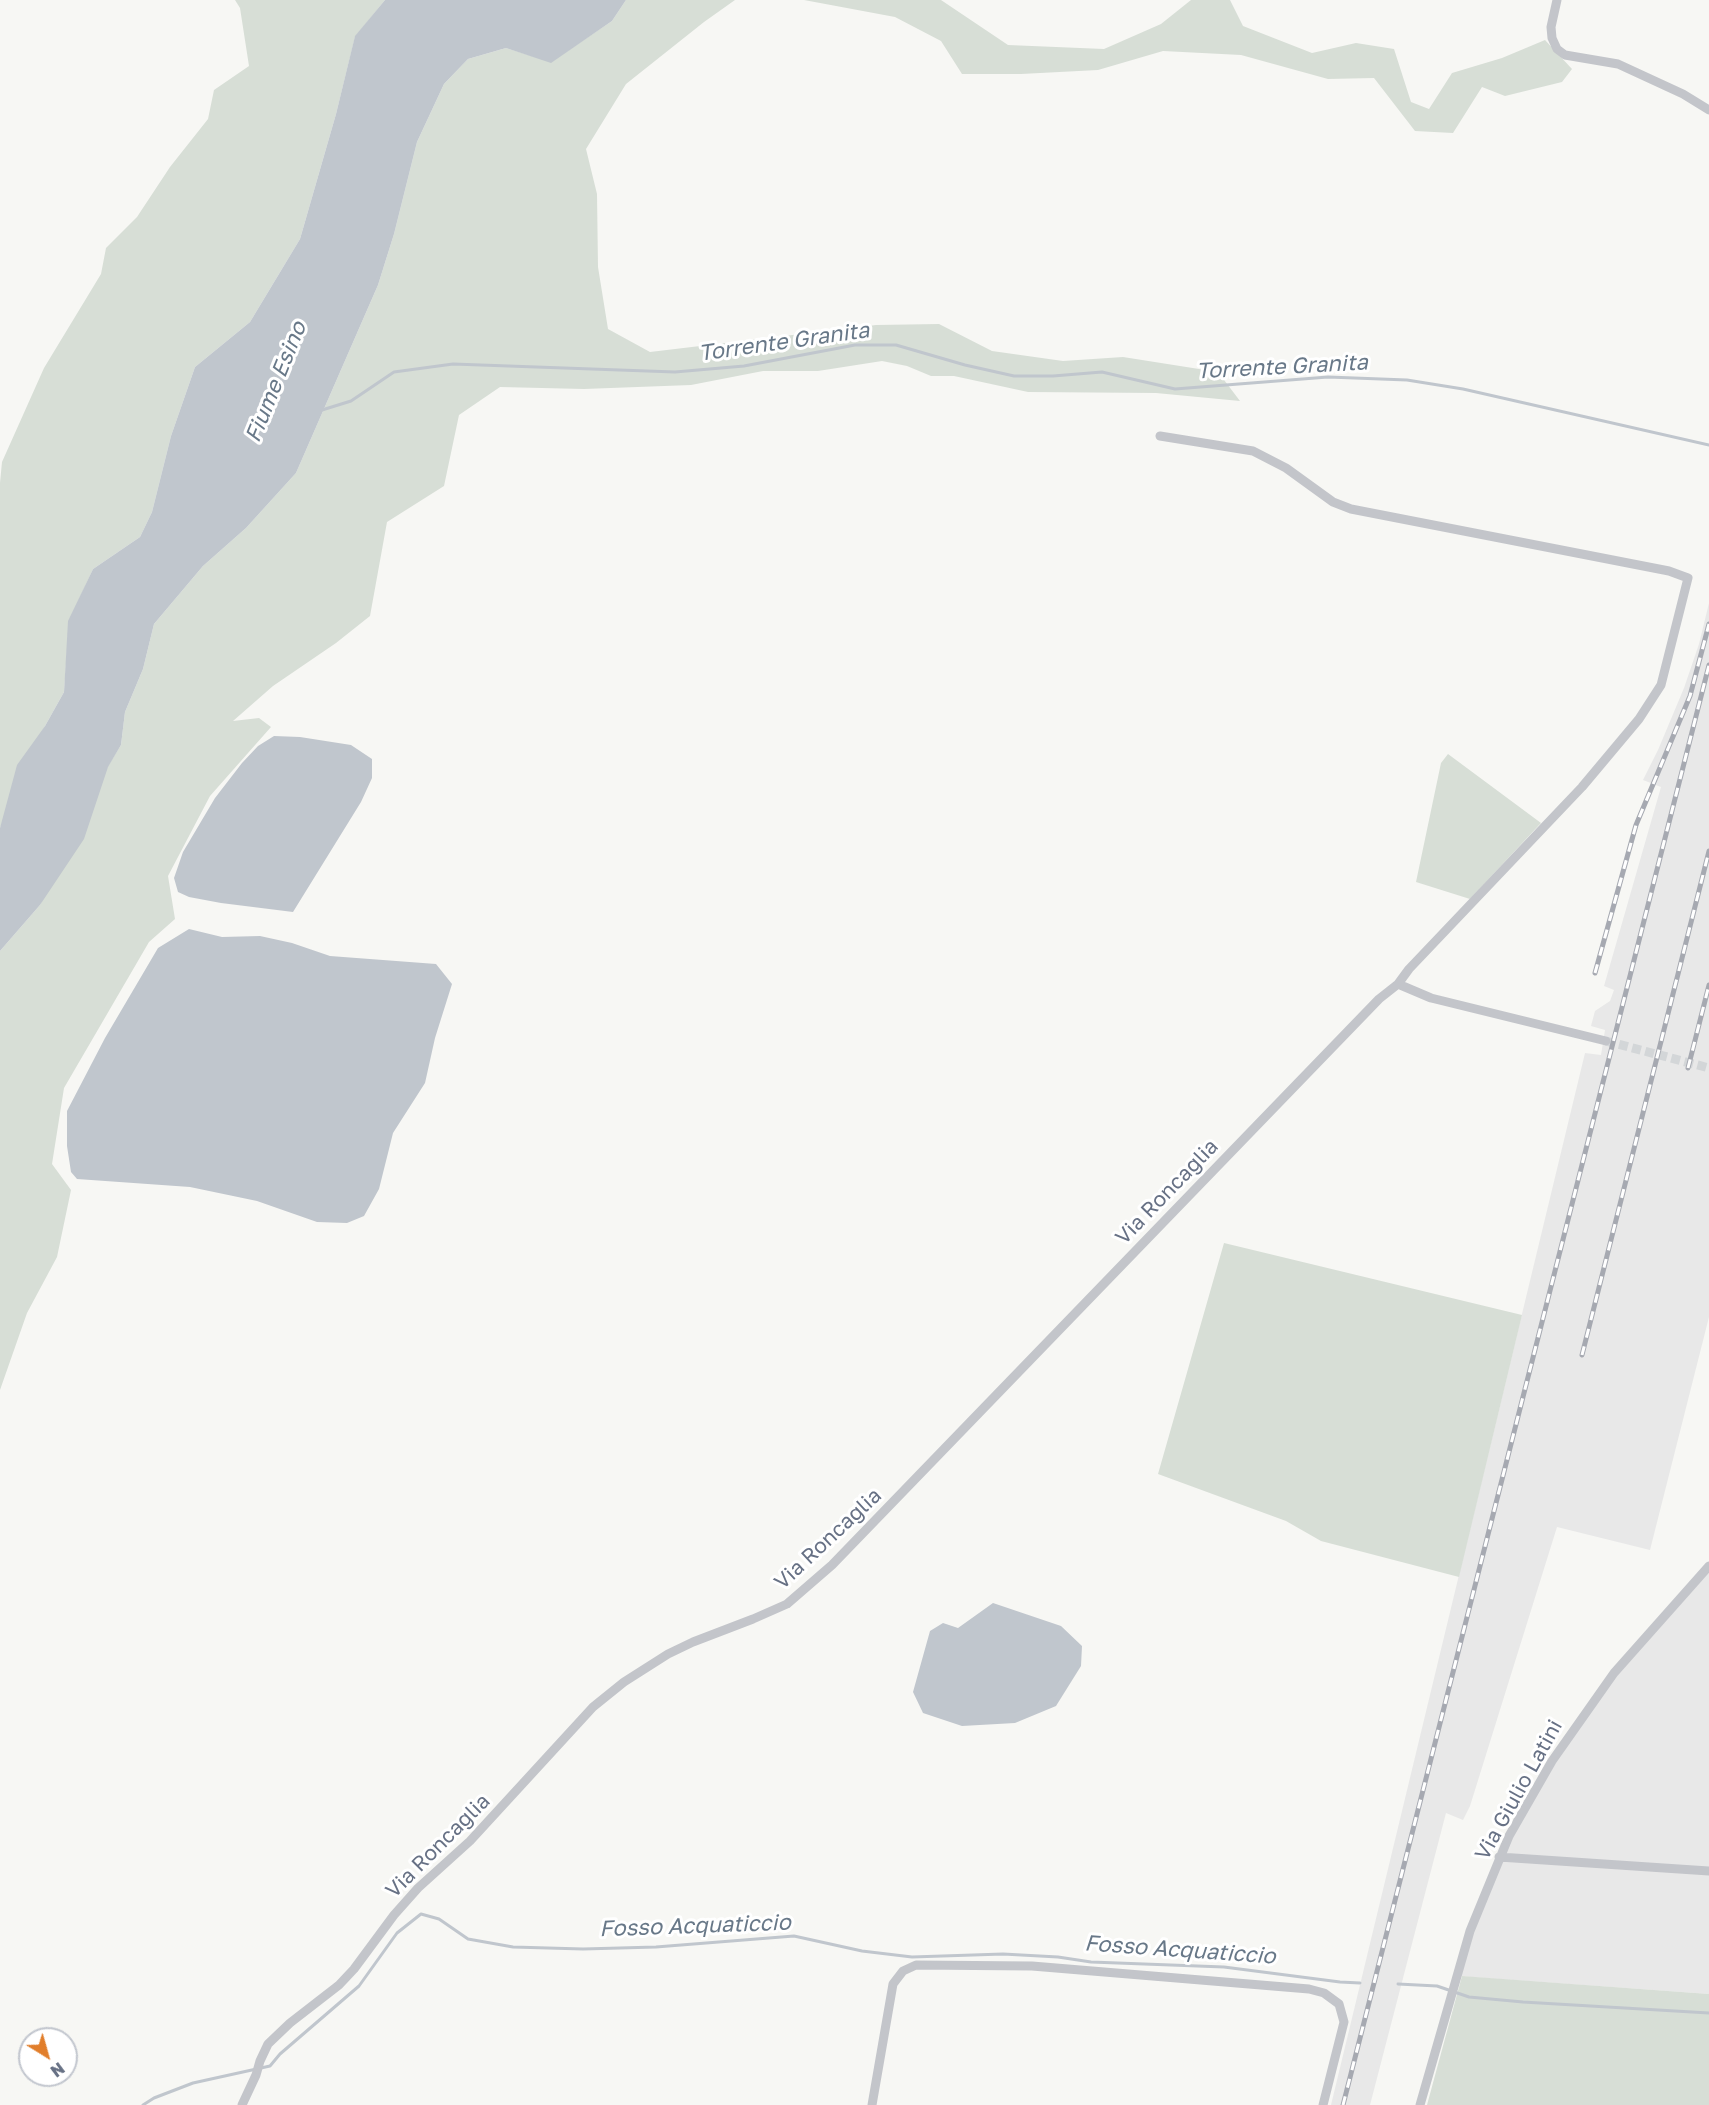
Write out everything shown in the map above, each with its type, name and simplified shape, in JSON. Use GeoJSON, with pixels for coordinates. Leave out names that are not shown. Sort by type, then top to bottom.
{"type":"FeatureCollection","features":[{"type":"Feature","properties":{"kind":"street"},"geometry":{"type":"LineString","coordinates":[[1557,0],[1551,27],[1552,38],[1557,49],[1565,55],[1618,64],[1683,94],[1709,110]]}},
{"type":"Feature","properties":{"kind":"street","name":"Via Roncaglia"},"geometry":{"type":"LineString","coordinates":[[242,2105],[268,2044],[278,2032],[339,1985],[418,1888],[470,1841],[607,1694],[649,1664],[668,1654],[787,1604],[832,1565],[1355,1023],[1398,984],[1409,969],[1582,788],[1639,719],[1661,685],[1688,578],[1669,571],[1351,508],[1334,502],[1286,468],[1253,451],[1160,436]]}},
{"type":"Feature","properties":{"kind":"street"},"geometry":{"type":"LineString","coordinates":[[1398,984],[1431,998],[1606,1041]]}},
{"type":"Feature","properties":{"kind":"street","name":"Via Giulio Latini"},"geometry":{"type":"LineString","coordinates":[[1420,2105],[1470,1931],[1499,1857],[1552,1761],[1575,1726],[1614,1673],[1709,1566]]}},
{"type":"Feature","properties":{"kind":"street"},"geometry":{"type":"LineString","coordinates":[[1499,1857],[1709,1871]]}},
{"type":"Feature","properties":{"kind":"street"},"geometry":{"type":"LineString","coordinates":[[872,2105],[893,1984],[903,1971],[916,1965],[1032,1966],[1309,1989],[1324,1993],[1339,2004],[1344,2022],[1323,2105]]}},
{"type":"Feature","properties":{"kind":"shaded area"},"geometry":{"type":"Polygon","coordinates":[[[235,0],[385,0],[355,37],[336,114],[300,239],[250,322],[195,367],[171,436],[152,512],[140,537],[93,569],[69,621],[64,692],[45,726],[0,828],[0,483],[2,462],[44,368],[101,274],[106,248],[137,217],[170,167],[208,119],[214,90],[249,66],[240,8],[235,0]]]}},
{"type":"Feature","properties":{"kind":"shaded area"},"geometry":{"type":"Polygon","coordinates":[[[626,0],[735,0],[626,84],[586,149],[597,194],[598,267],[608,329],[650,352],[876,325],[939,324],[992,351],[1063,361],[1123,357],[1218,372],[1240,401],[1156,393],[1028,392],[954,376],[931,376],[907,366],[882,361],[818,371],[763,371],[691,385],[584,389],[500,387],[459,415],[444,486],[387,522],[370,616],[336,643],[273,686],[233,721],[259,718],[271,727],[210,796],[168,876],[175,919],[149,942],[64,1088],[52,1164],[71,1190],[57,1257],[27,1313],[0,1390],[0,951],[40,905],[108,766],[121,745],[125,712],[143,669],[154,624],[203,566],[246,528],[296,473],[378,285],[394,234],[417,142],[444,84],[468,59],[506,48],[551,62],[612,21],[626,0]]]}},
{"type":"Feature","properties":{"kind":"shaded area"},"geometry":{"type":"Polygon","coordinates":[[[804,0],[941,0],[1008,45],[1104,49],[1161,24],[1191,0],[1230,0],[1243,26],[1312,53],[1356,43],[1394,49],[1411,102],[1429,109],[1452,73],[1502,58],[1545,40],[1572,69],[1562,82],[1505,96],[1482,87],[1453,133],[1415,131],[1374,78],[1328,79],[1241,55],[1163,51],[1098,70],[962,74],[941,41],[895,17],[804,0]]]}},
{"type":"Feature","properties":{"kind":"shaded area"},"geometry":{"type":"Polygon","coordinates":[[[1709,603],[1709,1317],[1650,1550],[1557,1527],[1470,1806],[1463,1820],[1446,1813],[1370,2105],[1331,2105],[1585,1053],[1601,1055],[1605,1030],[1591,1026],[1595,1011],[1610,1001],[1614,990],[1604,986],[1661,787],[1643,780],[1684,688],[1699,644],[1709,603]]]}},
{"type":"Feature","properties":{"kind":"shaded area"},"geometry":{"type":"Polygon","coordinates":[[[1448,754],[1541,823],[1470,899],[1416,882],[1441,763],[1448,754]]]}},
{"type":"Feature","properties":{"kind":"shaded area"},"geometry":{"type":"Polygon","coordinates":[[[1224,1243],[1522,1315],[1459,1577],[1321,1541],[1286,1521],[1158,1474],[1224,1243]]]}},
{"type":"Feature","properties":{"kind":"shaded area"},"geometry":{"type":"Polygon","coordinates":[[[1709,1566],[1709,1994],[1457,1976],[1499,1857],[1575,1726],[1709,1566]]]}},
{"type":"Feature","properties":{"kind":"shaded area"},"geometry":{"type":"Polygon","coordinates":[[[1462,1976],[1709,1994],[1709,2105],[1427,2105],[1462,1976]]]}},
{"type":"Feature","properties":{"kind":"water","name":"Fiume Esino"},"geometry":{"type":"Polygon","coordinates":[[[385,0],[626,0],[612,21],[551,63],[506,48],[468,59],[444,84],[417,142],[394,234],[378,285],[296,473],[246,528],[203,566],[154,624],[143,669],[125,712],[121,745],[108,767],[84,839],[40,905],[0,951],[0,828],[17,765],[45,726],[64,692],[68,621],[93,569],[140,537],[152,512],[171,436],[195,367],[250,322],[300,239],[336,114],[355,36],[385,0]]]}},
{"type":"Feature","properties":{"kind":"water"},"geometry":{"type":"Polygon","coordinates":[[[274,736],[300,737],[351,745],[372,759],[372,778],[361,802],[293,912],[221,903],[189,897],[178,892],[174,878],[183,852],[215,798],[258,746],[274,736]]]}},
{"type":"Feature","properties":{"kind":"water"},"geometry":{"type":"Polygon","coordinates":[[[189,929],[222,937],[260,936],[292,943],[330,956],[436,964],[452,984],[435,1038],[425,1083],[393,1133],[379,1189],[364,1216],[347,1223],[317,1222],[257,1201],[190,1187],[77,1179],[71,1172],[67,1146],[67,1111],[105,1038],[158,948],[189,929]]]}},
{"type":"Feature","properties":{"kind":"water"},"geometry":{"type":"Polygon","coordinates":[[[993,1603],[1061,1626],[1082,1646],[1081,1666],[1056,1706],[1015,1723],[962,1726],[923,1713],[913,1692],[930,1631],[943,1623],[958,1628],[993,1603]]]}},
{"type":"Feature","properties":{"kind":"waterway","name":"Torrente Granita"},"geometry":{"type":"LineString","coordinates":[[322,410],[351,401],[394,372],[453,364],[675,372],[744,366],[855,345],[896,345],[965,365],[1014,376],[1102,372],[1175,389],[1328,377],[1407,380],[1463,389],[1709,445]]}},
{"type":"Feature","properties":{"kind":"waterway","name":"Fosso Acquaticcio"},"geometry":{"type":"LineString","coordinates":[[143,2105],[154,2098],[193,2083],[270,2066],[280,2054],[359,1986],[397,1933],[421,1914],[439,1919],[468,1939],[513,1947],[583,1949],[656,1947],[794,1936],[862,1951],[912,1957],[1003,1954],[1058,1957],[1091,1962],[1224,1967],[1360,1983]]}},
{"type":"Feature","properties":{"kind":"waterway","name":"Fosso Acquaticcio"},"geometry":{"type":"LineString","coordinates":[[1398,1984],[1437,1986],[1469,1997],[1709,2013]]}},
{"type":"Feature","properties":{"kind":"tunnel"},"geometry":{"type":"LineString","coordinates":[[1606,1041],[1709,1068]]}},
{"type":"Feature","properties":{"kind":"railway"},"geometry":{"type":"LineString","coordinates":[[1595,973],[1636,825],[1690,696],[1709,624]]}},
{"type":"Feature","properties":{"kind":"railway"},"geometry":{"type":"LineString","coordinates":[[1343,2105],[1709,665]]}},
{"type":"Feature","properties":{"kind":"railway"},"geometry":{"type":"LineString","coordinates":[[1582,1355],[1709,851]]}},
{"type":"Feature","properties":{"kind":"railway"},"geometry":{"type":"LineString","coordinates":[[1688,1068],[1709,985]]}}]}
